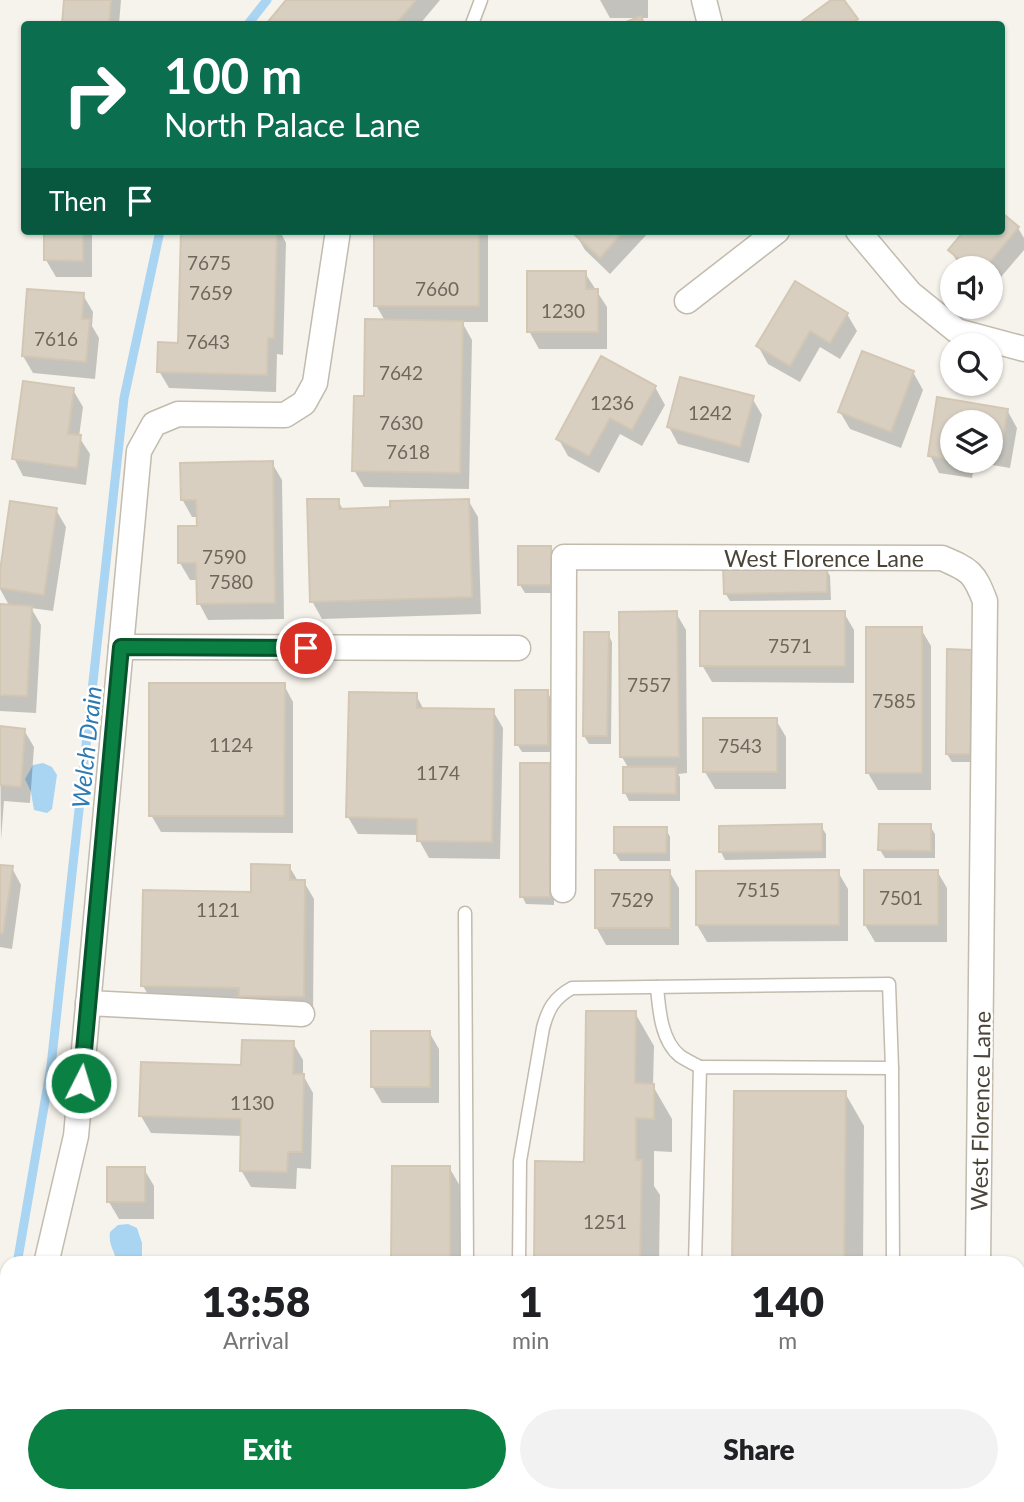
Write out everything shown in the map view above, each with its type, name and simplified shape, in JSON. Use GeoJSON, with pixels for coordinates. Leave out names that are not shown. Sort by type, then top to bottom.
{"type":"FeatureCollection","features":[{"type":"Feature","properties":{"kind":"street"},"geometry":{"type":"LineString","coordinates":[[704,0],[709,21]]}},
{"type":"Feature","properties":{"kind":"street"},"geometry":{"type":"LineString","coordinates":[[49,1256],[76,1136],[139,451],[154,424],[178,414],[285,415],[304,403],[316,383],[337,235]]}},
{"type":"Feature","properties":{"kind":"street"},"geometry":{"type":"LineString","coordinates":[[687,301],[772,235]]}},
{"type":"Feature","properties":{"kind":"street"},"geometry":{"type":"LineString","coordinates":[[861,235],[910,293],[957,331],[1024,349]]}},
{"type":"Feature","properties":{"kind":"street","name":"West Florence Lane"},"geometry":{"type":"LineString","coordinates":[[563,890],[564,558],[942,558],[961,566],[976,579],[985,601],[978,1256]]}},
{"type":"Feature","properties":{"kind":"street"},"geometry":{"type":"LineString","coordinates":[[121,647],[518,648]]}},
{"type":"Feature","properties":{"kind":"street"},"geometry":{"type":"LineString","coordinates":[[88,1003],[302,1014]]}},
{"type":"Feature","properties":{"kind":"lane"},"geometry":{"type":"LineString","coordinates":[[473,21],[481,0]]}},
{"type":"Feature","properties":{"kind":"lane"},"geometry":{"type":"LineString","coordinates":[[466,913],[467,1256]]}},
{"type":"Feature","properties":{"kind":"lane"},"geometry":{"type":"LineString","coordinates":[[519,1256],[520,1161],[548,1008],[561,994],[572,988],[889,984],[893,1256]]}},
{"type":"Feature","properties":{"kind":"lane"},"geometry":{"type":"LineString","coordinates":[[657,987],[659,1010],[667,1037],[678,1055],[700,1067],[892,1068]]}},
{"type":"Feature","properties":{"kind":"lane"},"geometry":{"type":"LineString","coordinates":[[695,1256],[700,1067]]}},
{"type":"Feature","properties":{"kind":"water"},"geometry":{"type":"Polygon","coordinates":[[[43,763],[52,767],[57,775],[52,809],[47,813],[34,810],[31,792],[25,779],[33,765],[43,763]]]}},
{"type":"Feature","properties":{"kind":"water"},"geometry":{"type":"Polygon","coordinates":[[[128,1224],[137,1228],[142,1243],[142,1256],[115,1256],[110,1232],[118,1225],[128,1224]]]}},
{"type":"Feature","properties":{"kind":"building"},"geometry":{"type":"Polygon","coordinates":[[[64,0],[111,0],[109,21],[62,21],[64,0]]]}},
{"type":"Feature","properties":{"kind":"building"},"geometry":{"type":"Polygon","coordinates":[[[286,0],[416,0],[398,21],[269,21],[286,0]]]}},
{"type":"Feature","properties":{"kind":"building"},"geometry":{"type":"Polygon","coordinates":[[[831,0],[844,0],[858,19],[855,21],[802,21],[831,0]]]}},
{"type":"Feature","properties":{"kind":"building"},"geometry":{"type":"Polygon","coordinates":[[[641,16],[643,21],[628,21],[641,16]]]}},
{"type":"Feature","properties":{"kind":"building"},"geometry":{"type":"Polygon","coordinates":[[[1005,215],[1019,227],[995,256],[955,256],[948,250],[961,235],[1005,235],[1005,215]]]}},
{"type":"Feature","properties":{"kind":"building"},"geometry":{"type":"Polygon","coordinates":[[[44,235],[83,235],[83,261],[44,260],[44,235]]]}},
{"type":"Feature","properties":{"kind":"building"},"geometry":{"type":"Polygon","coordinates":[[[181,235],[277,235],[274,338],[268,338],[267,375],[157,372],[158,342],[178,343],[181,235]]]}},
{"type":"Feature","properties":{"kind":"building"},"geometry":{"type":"Polygon","coordinates":[[[374,235],[479,235],[479,306],[374,306],[374,235]]]}},
{"type":"Feature","properties":{"kind":"building"},"geometry":{"type":"Polygon","coordinates":[[[575,235],[620,235],[600,258],[575,235]]]}},
{"type":"Feature","properties":{"kind":"building"},"geometry":{"type":"Polygon","coordinates":[[[527,271],[586,271],[586,289],[598,289],[598,332],[527,332],[527,271]]]}},
{"type":"Feature","properties":{"kind":"building"},"geometry":{"type":"Polygon","coordinates":[[[795,281],[848,313],[830,343],[810,331],[790,366],[756,346],[795,281]]]}},
{"type":"Feature","properties":{"kind":"building"},"geometry":{"type":"Polygon","coordinates":[[[27,289],[84,293],[82,319],[90,319],[86,362],[22,356],[27,289]]]}},
{"type":"Feature","properties":{"kind":"building"},"geometry":{"type":"Polygon","coordinates":[[[365,319],[463,321],[460,473],[352,471],[354,396],[364,396],[365,319]]]}},
{"type":"Feature","properties":{"kind":"building"},"geometry":{"type":"Polygon","coordinates":[[[862,351],[914,371],[891,432],[838,412],[862,351]]]}},
{"type":"Feature","properties":{"kind":"building"},"geometry":{"type":"Polygon","coordinates":[[[601,356],[656,386],[632,430],[610,418],[589,456],[556,439],[601,356]]]}},
{"type":"Feature","properties":{"kind":"building"},"geometry":{"type":"Polygon","coordinates":[[[680,377],[754,396],[740,447],[667,427],[680,377]]]}},
{"type":"Feature","properties":{"kind":"building"},"geometry":{"type":"Polygon","coordinates":[[[23,381],[74,388],[68,434],[81,435],[77,468],[12,459],[23,381]]]}},
{"type":"Feature","properties":{"kind":"building"},"geometry":{"type":"Polygon","coordinates":[[[937,397],[1008,409],[1003,439],[1003,410],[940,410],[940,458],[928,456],[937,397]]]}},
{"type":"Feature","properties":{"kind":"building"},"geometry":{"type":"Polygon","coordinates":[[[273,461],[275,603],[197,604],[196,563],[178,563],[178,526],[197,526],[196,500],[181,500],[180,463],[273,461]]]}},
{"type":"Feature","properties":{"kind":"building"},"geometry":{"type":"Polygon","coordinates":[[[307,499],[339,499],[339,509],[390,507],[390,501],[469,499],[472,597],[310,602],[307,499]]]}},
{"type":"Feature","properties":{"kind":"building"},"geometry":{"type":"Polygon","coordinates":[[[10,501],[57,508],[44,595],[0,588],[10,501]]]}},
{"type":"Feature","properties":{"kind":"building"},"geometry":{"type":"Polygon","coordinates":[[[518,546],[551,546],[551,585],[518,585],[518,546]]]}},
{"type":"Feature","properties":{"kind":"building"},"geometry":{"type":"Polygon","coordinates":[[[827,566],[827,592],[724,594],[723,567],[827,566]]]}},
{"type":"Feature","properties":{"kind":"building"},"geometry":{"type":"Polygon","coordinates":[[[0,604],[32,606],[27,696],[0,695],[0,604]]]}},
{"type":"Feature","properties":{"kind":"building"},"geometry":{"type":"Polygon","coordinates":[[[677,611],[679,757],[620,757],[619,612],[677,611]]]}},
{"type":"Feature","properties":{"kind":"building"},"geometry":{"type":"Polygon","coordinates":[[[700,611],[845,611],[845,666],[700,666],[700,611]]]}},
{"type":"Feature","properties":{"kind":"building"},"geometry":{"type":"Polygon","coordinates":[[[866,627],[922,627],[922,773],[866,773],[866,627]]]}},
{"type":"Feature","properties":{"kind":"building"},"geometry":{"type":"Polygon","coordinates":[[[584,632],[609,632],[607,736],[583,736],[584,632]]]}},
{"type":"Feature","properties":{"kind":"building"},"geometry":{"type":"Polygon","coordinates":[[[947,649],[972,650],[970,754],[946,754],[947,649]]]}},
{"type":"Feature","properties":{"kind":"building"},"geometry":{"type":"Polygon","coordinates":[[[149,683],[285,683],[284,816],[149,816],[149,683]]]}},
{"type":"Feature","properties":{"kind":"building"},"geometry":{"type":"Polygon","coordinates":[[[515,690],[548,690],[548,745],[515,745],[515,690]]]}},
{"type":"Feature","properties":{"kind":"building"},"geometry":{"type":"Polygon","coordinates":[[[349,692],[417,693],[417,708],[494,709],[492,842],[417,841],[417,819],[346,817],[349,692]]]}},
{"type":"Feature","properties":{"kind":"building"},"geometry":{"type":"Polygon","coordinates":[[[703,718],[777,718],[777,772],[703,772],[703,718]]]}},
{"type":"Feature","properties":{"kind":"building"},"geometry":{"type":"Polygon","coordinates":[[[0,726],[25,729],[21,787],[0,785],[0,726]]]}},
{"type":"Feature","properties":{"kind":"building"},"geometry":{"type":"Polygon","coordinates":[[[520,763],[550,763],[550,897],[520,897],[520,763]]]}},
{"type":"Feature","properties":{"kind":"building"},"geometry":{"type":"Polygon","coordinates":[[[623,767],[676,767],[676,794],[623,793],[623,767]]]}},
{"type":"Feature","properties":{"kind":"building"},"geometry":{"type":"Polygon","coordinates":[[[822,824],[822,851],[719,852],[719,826],[822,824]]]}},
{"type":"Feature","properties":{"kind":"building"},"geometry":{"type":"Polygon","coordinates":[[[879,824],[931,824],[931,851],[878,850],[879,824]]]}},
{"type":"Feature","properties":{"kind":"building"},"geometry":{"type":"Polygon","coordinates":[[[614,827],[667,827],[666,853],[614,853],[614,827]]]}},
{"type":"Feature","properties":{"kind":"building"},"geometry":{"type":"Polygon","coordinates":[[[251,864],[290,865],[290,880],[305,880],[304,997],[239,996],[239,988],[141,986],[143,890],[251,892],[251,864]]]}},
{"type":"Feature","properties":{"kind":"building"},"geometry":{"type":"Polygon","coordinates":[[[0,865],[13,866],[3,933],[0,933],[0,865]]]}},
{"type":"Feature","properties":{"kind":"building"},"geometry":{"type":"Polygon","coordinates":[[[595,870],[670,870],[670,928],[595,928],[595,870]]]}},
{"type":"Feature","properties":{"kind":"building"},"geometry":{"type":"Polygon","coordinates":[[[839,870],[839,925],[696,925],[696,871],[839,870]]]}},
{"type":"Feature","properties":{"kind":"building"},"geometry":{"type":"Polygon","coordinates":[[[864,870],[938,870],[938,925],[864,925],[864,870]]]}},
{"type":"Feature","properties":{"kind":"building"},"geometry":{"type":"Polygon","coordinates":[[[586,1011],[636,1011],[635,1083],[654,1084],[654,1119],[636,1118],[636,1160],[642,1160],[640,1256],[534,1256],[535,1161],[584,1162],[586,1011]]]}},
{"type":"Feature","properties":{"kind":"building"},"geometry":{"type":"Polygon","coordinates":[[[371,1031],[430,1031],[430,1087],[371,1087],[371,1031]]]}},
{"type":"Feature","properties":{"kind":"building"},"geometry":{"type":"Polygon","coordinates":[[[242,1040],[294,1041],[293,1074],[304,1074],[302,1152],[288,1152],[287,1172],[240,1171],[241,1119],[139,1116],[141,1062],[241,1065],[242,1040]]]}},
{"type":"Feature","properties":{"kind":"building"},"geometry":{"type":"Polygon","coordinates":[[[734,1091],[846,1091],[844,1256],[732,1256],[734,1091]]]}},
{"type":"Feature","properties":{"kind":"building"},"geometry":{"type":"Polygon","coordinates":[[[392,1166],[450,1166],[450,1256],[391,1256],[392,1166]]]}},
{"type":"Feature","properties":{"kind":"building"},"geometry":{"type":"Polygon","coordinates":[[[107,1167],[145,1167],[145,1202],[107,1202],[107,1167]]]}},
{"type":"Feature","properties":{"kind":"waterway","name":"Welch Drain"},"geometry":{"type":"LineString","coordinates":[[250,21],[267,0]]}},
{"type":"Feature","properties":{"kind":"waterway","name":"Welch Drain"},"geometry":{"type":"LineString","coordinates":[[18,1256],[51,1066],[124,398],[159,235]]}},
{"type":"Feature","properties":{"kind":"route"},"geometry":{"type":"LineString","coordinates":[[81,1083],[121,647],[306,648]]}}]}
